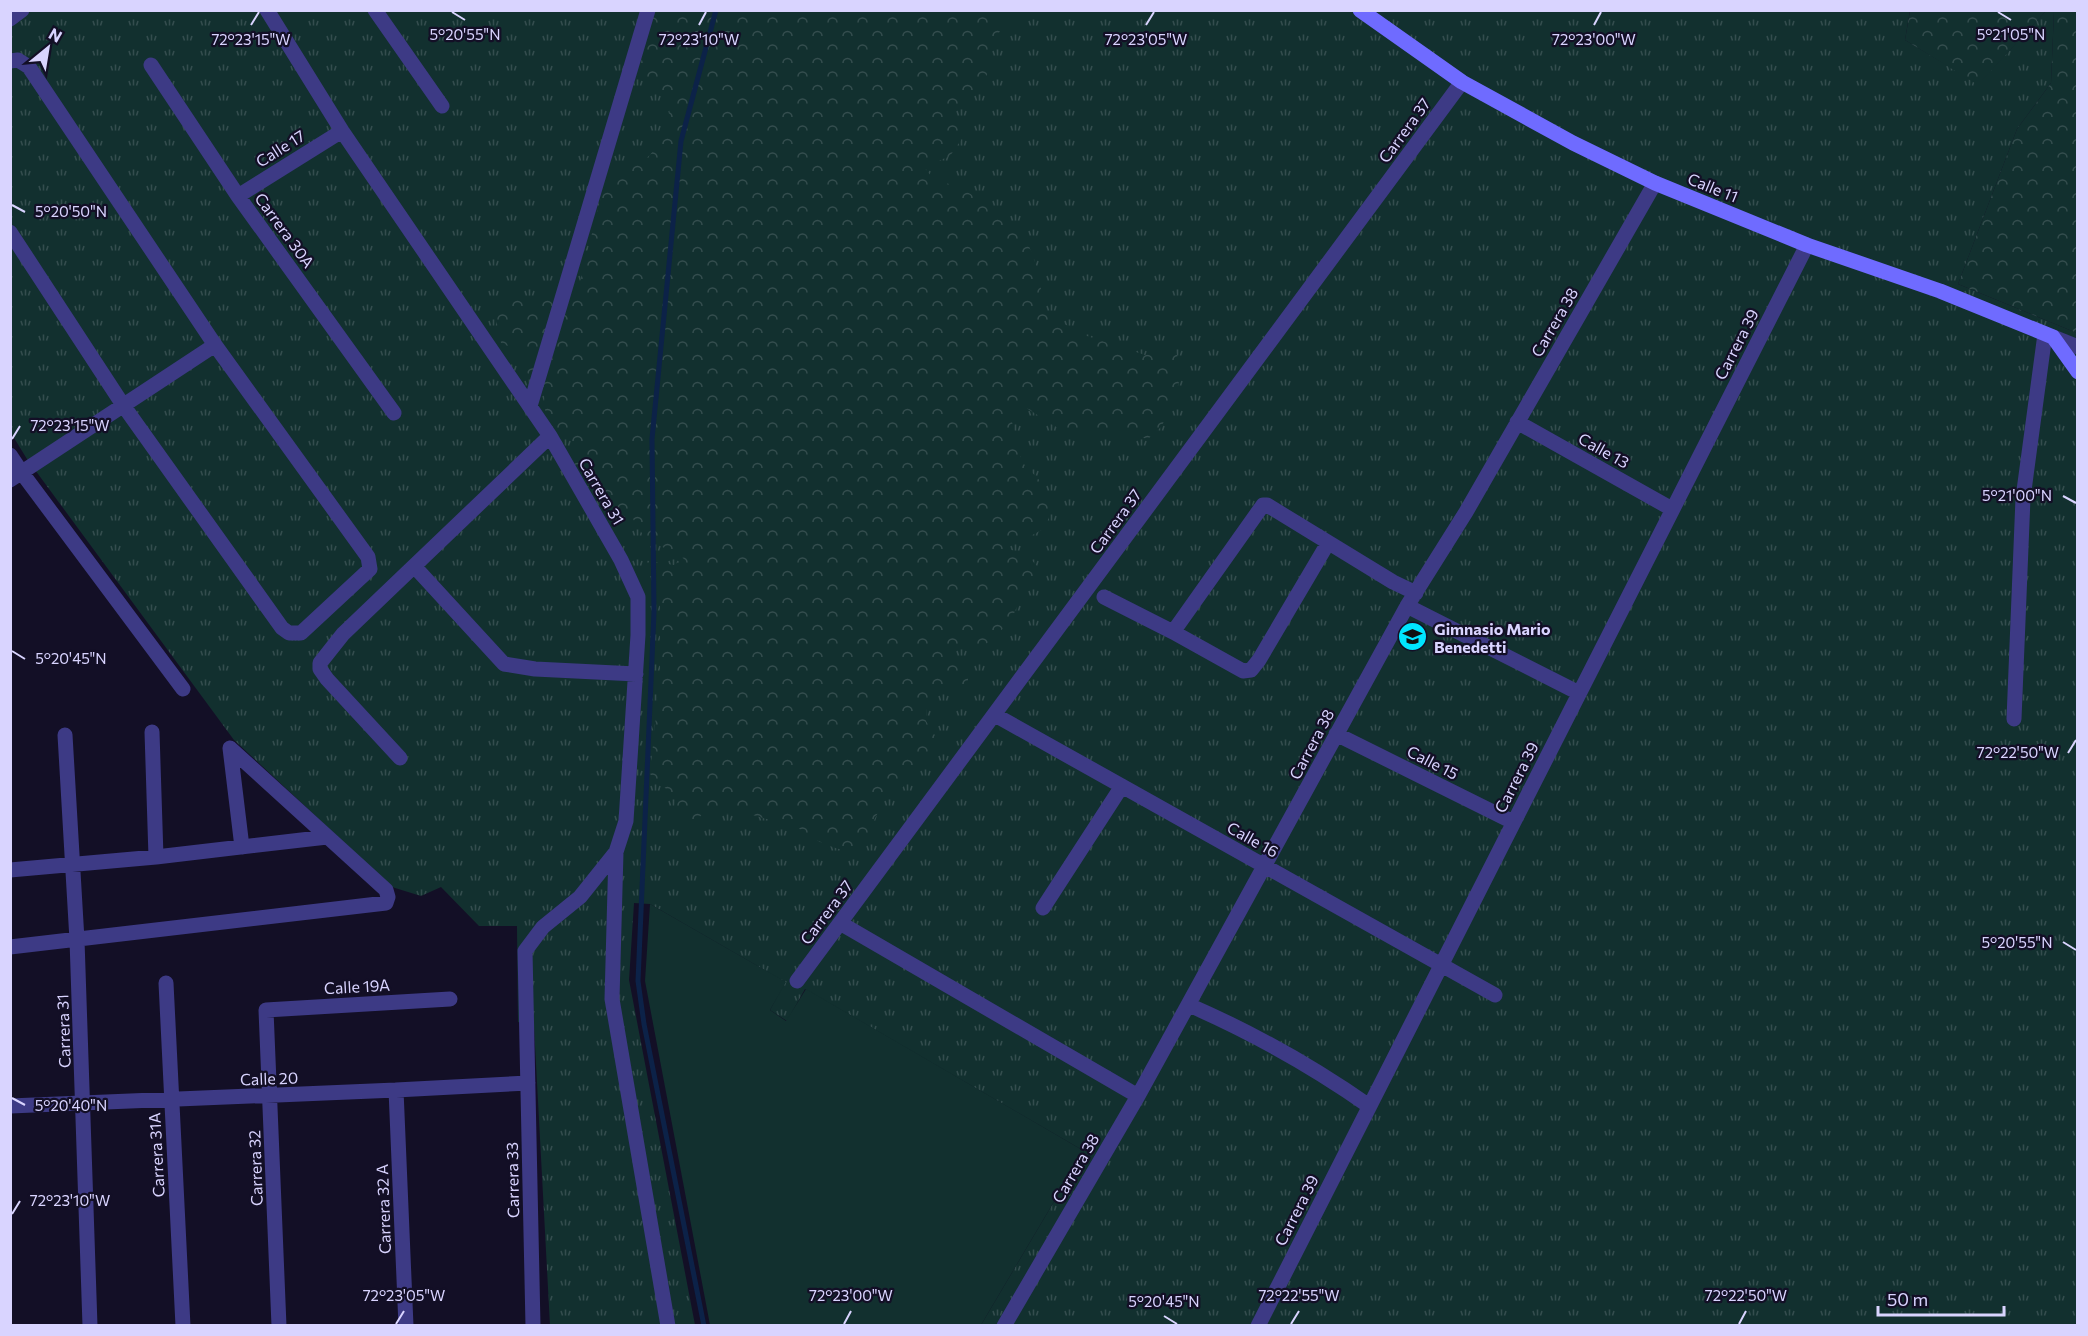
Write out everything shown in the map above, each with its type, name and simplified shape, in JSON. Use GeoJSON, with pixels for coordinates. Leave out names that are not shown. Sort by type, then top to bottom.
{"type":"FeatureCollection","features":[{"type":"Feature","properties":{"kind":"main road","name":"Calle 11"},"geometry":{"type":"LineString","coordinates":[[1360,10],[1462,82],[1573,143],[1656,183],[1807,245],[1941,291],[2049,335]]}},
{"type":"Feature","properties":{"kind":"main road"},"geometry":{"type":"LineString","coordinates":[[2049,335],[2078,372]]}},
{"type":"Feature","properties":{"kind":"street"},"geometry":{"type":"LineString","coordinates":[[10,19],[22,10]]}},
{"type":"Feature","properties":{"kind":"street","name":"Carrera 31"},"geometry":{"type":"LineString","coordinates":[[267,10],[342,131],[550,436],[621,560],[638,597],[636,674],[626,822],[616,852],[580,897],[543,927],[525,951],[526,1034]]}},
{"type":"Feature","properties":{"kind":"street"},"geometry":{"type":"LineString","coordinates":[[375,10],[442,106]]}},
{"type":"Feature","properties":{"kind":"street"},"geometry":{"type":"LineString","coordinates":[[530,406],[648,10]]}},
{"type":"Feature","properties":{"kind":"street"},"geometry":{"type":"LineString","coordinates":[[10,61],[18,60],[29,67],[215,345],[368,557],[370,568],[301,633],[289,633],[282,628],[123,405],[10,232]]}},
{"type":"Feature","properties":{"kind":"street","name":"Carrera 30A"},"geometry":{"type":"LineString","coordinates":[[151,65],[238,196],[394,413]]}},
{"type":"Feature","properties":{"kind":"street","name":"Carrera 37"},"geometry":{"type":"LineString","coordinates":[[797,981],[1462,82]]}},
{"type":"Feature","properties":{"kind":"street","name":"Calle 17"},"geometry":{"type":"LineString","coordinates":[[238,196],[342,131]]}},
{"type":"Feature","properties":{"kind":"street","name":"Carrera 38"},"geometry":{"type":"LineString","coordinates":[[1004,1326],[1189,1005],[1407,606],[1466,512],[1656,183]]}},
{"type":"Feature","properties":{"kind":"street","name":"Carrera 39"},"geometry":{"type":"LineString","coordinates":[[1258,1326],[1807,245]]}},
{"type":"Feature","properties":{"kind":"street"},"geometry":{"type":"LineString","coordinates":[[2014,719],[2023,498],[2049,335]]}},
{"type":"Feature","properties":{"kind":"street","name":"Calle 11"},"geometry":{"type":"LineString","coordinates":[[2049,335],[2078,347]]}},
{"type":"Feature","properties":{"kind":"street"},"geometry":{"type":"LineString","coordinates":[[16,477],[215,345]]}},
{"type":"Feature","properties":{"kind":"street","name":"Calle 13"},"geometry":{"type":"LineString","coordinates":[[1517,422],[1672,510]]}},
{"type":"Feature","properties":{"kind":"street"},"geometry":{"type":"LineString","coordinates":[[400,758],[327,679],[320,669],[320,663],[343,634],[550,436]]}},
{"type":"Feature","properties":{"kind":"street"},"geometry":{"type":"LineString","coordinates":[[10,455],[16,477],[183,689]]}},
{"type":"Feature","properties":{"kind":"street"},"geometry":{"type":"LineString","coordinates":[[1173,632],[1263,505],[1267,505],[1393,582],[1416,593]]}},
{"type":"Feature","properties":{"kind":"street"},"geometry":{"type":"LineString","coordinates":[[1104,597],[1243,671],[1251,670],[1328,543]]}},
{"type":"Feature","properties":{"kind":"street"},"geometry":{"type":"LineString","coordinates":[[414,566],[504,664],[535,669],[636,674]]}},
{"type":"Feature","properties":{"kind":"street"},"geometry":{"type":"LineString","coordinates":[[1407,606],[1579,693]]}},
{"type":"Feature","properties":{"kind":"street","name":"Calle 16"},"geometry":{"type":"LineString","coordinates":[[995,715],[1495,995]]}},
{"type":"Feature","properties":{"kind":"street"},"geometry":{"type":"LineString","coordinates":[[152,732],[156,857]]}},
{"type":"Feature","properties":{"kind":"street","name":"Calle 15"},"geometry":{"type":"LineString","coordinates":[[1336,734],[1513,822]]}},
{"type":"Feature","properties":{"kind":"street","name":"Carrera 31"},"geometry":{"type":"LineString","coordinates":[[65,735],[77,940],[90,1326]]}},
{"type":"Feature","properties":{"kind":"street"},"geometry":{"type":"LineString","coordinates":[[10,947],[386,903],[388,897],[386,890],[230,748],[242,847]]}},
{"type":"Feature","properties":{"kind":"street"},"geometry":{"type":"LineString","coordinates":[[1043,908],[1122,786]]}},
{"type":"Feature","properties":{"kind":"street"},"geometry":{"type":"LineString","coordinates":[[10,870],[156,857],[327,837]]}},
{"type":"Feature","properties":{"kind":"street"},"geometry":{"type":"LineString","coordinates":[[616,852],[612,999],[668,1326]]}},
{"type":"Feature","properties":{"kind":"street"},"geometry":{"type":"LineString","coordinates":[[840,923],[1138,1096]]}},
{"type":"Feature","properties":{"kind":"street","name":"Carrera 31A"},"geometry":{"type":"LineString","coordinates":[[166,982],[183,1326]]}},
{"type":"Feature","properties":{"kind":"street","name":"Calle 19A"},"geometry":{"type":"LineString","coordinates":[[266,1010],[450,999]]}},
{"type":"Feature","properties":{"kind":"street"},"geometry":{"type":"LineString","coordinates":[[1189,1005],[1282,1050],[1369,1106]]}},
{"type":"Feature","properties":{"kind":"street","name":"Carrera 32"},"geometry":{"type":"LineString","coordinates":[[266,1010],[279,1326]]}},
{"type":"Feature","properties":{"kind":"street","name":"Carrera 33"},"geometry":{"type":"LineString","coordinates":[[526,1034],[533,1326]]}},
{"type":"Feature","properties":{"kind":"street","name":"Calle 20"},"geometry":{"type":"LineString","coordinates":[[10,1106],[528,1083]]}},
{"type":"Feature","properties":{"kind":"street","name":"Carrera 32 A"},"geometry":{"type":"LineString","coordinates":[[396,1090],[406,1326]]}},
{"type":"Feature","properties":{"kind":"green space"},"geometry":{"type":"Polygon","coordinates":[[[1910,10],[1905,40],[1978,84],[2046,11],[2054,11],[2051,83],[2017,129],[1958,284],[2077,333],[2077,1325],[981,1325],[1084,1151],[805,989],[787,1021],[770,1010],[785,982],[650,904],[634,903],[629,980],[695,1325],[550,1325],[534,1026],[518,1022],[517,926],[479,926],[441,887],[421,896],[392,887],[234,740],[27,459],[11,433],[11,11],[1910,10]]]}},
{"type":"Feature","properties":{"kind":"green space"},"geometry":{"type":"Polygon","coordinates":[[[1910,10],[2046,11],[1978,85],[1905,40],[1910,10]]]}},
{"type":"Feature","properties":{"kind":"green space"},"geometry":{"type":"Polygon","coordinates":[[[653,11],[1013,11],[993,42],[990,69],[979,89],[953,110],[961,140],[950,156],[924,167],[931,176],[969,193],[1008,217],[1029,246],[1040,276],[1042,306],[1057,320],[1084,335],[1145,355],[1175,349],[1182,371],[1171,409],[1161,427],[1148,439],[1127,434],[1093,434],[1058,428],[1020,404],[1010,414],[1022,462],[1043,484],[1050,514],[1045,528],[1027,538],[1001,539],[1004,547],[1029,557],[1042,572],[1021,598],[1011,620],[994,638],[980,648],[948,649],[968,665],[968,687],[943,686],[927,700],[926,721],[936,737],[915,774],[903,787],[884,800],[864,841],[850,852],[816,840],[788,819],[774,821],[749,814],[703,813],[694,824],[673,817],[676,795],[650,774],[660,677],[660,589],[643,560],[674,565],[684,558],[645,538],[633,519],[611,505],[604,488],[581,476],[573,462],[581,446],[565,437],[552,425],[545,411],[545,392],[529,376],[524,353],[501,343],[496,319],[504,305],[517,299],[542,297],[552,290],[576,298],[604,185],[616,167],[630,166],[649,156],[661,137],[672,103],[638,75],[653,11]]]}},
{"type":"Feature","properties":{"kind":"green space"},"geometry":{"type":"Polygon","coordinates":[[[2054,11],[2077,11],[2077,333],[1958,284],[2017,129],[2051,83],[2054,11]]]}},
{"type":"Feature","properties":{"kind":"green space"},"geometry":{"type":"Polygon","coordinates":[[[650,904],[786,982],[770,1010],[786,1021],[806,989],[1084,1151],[981,1325],[710,1325],[645,981],[650,904]]]}},
{"type":"Feature","properties":{"kind":"waterway"},"geometry":{"type":"LineString","coordinates":[[704,1326],[644,1024],[638,981],[654,612],[652,439],[681,141],[716,10]]}},
{"type":"Feature","properties":{"kind":"place","name":"Gimnasio Mario Benedetti"},"geometry":{"type":"Point","coordinates":[1413,637]}}]}
